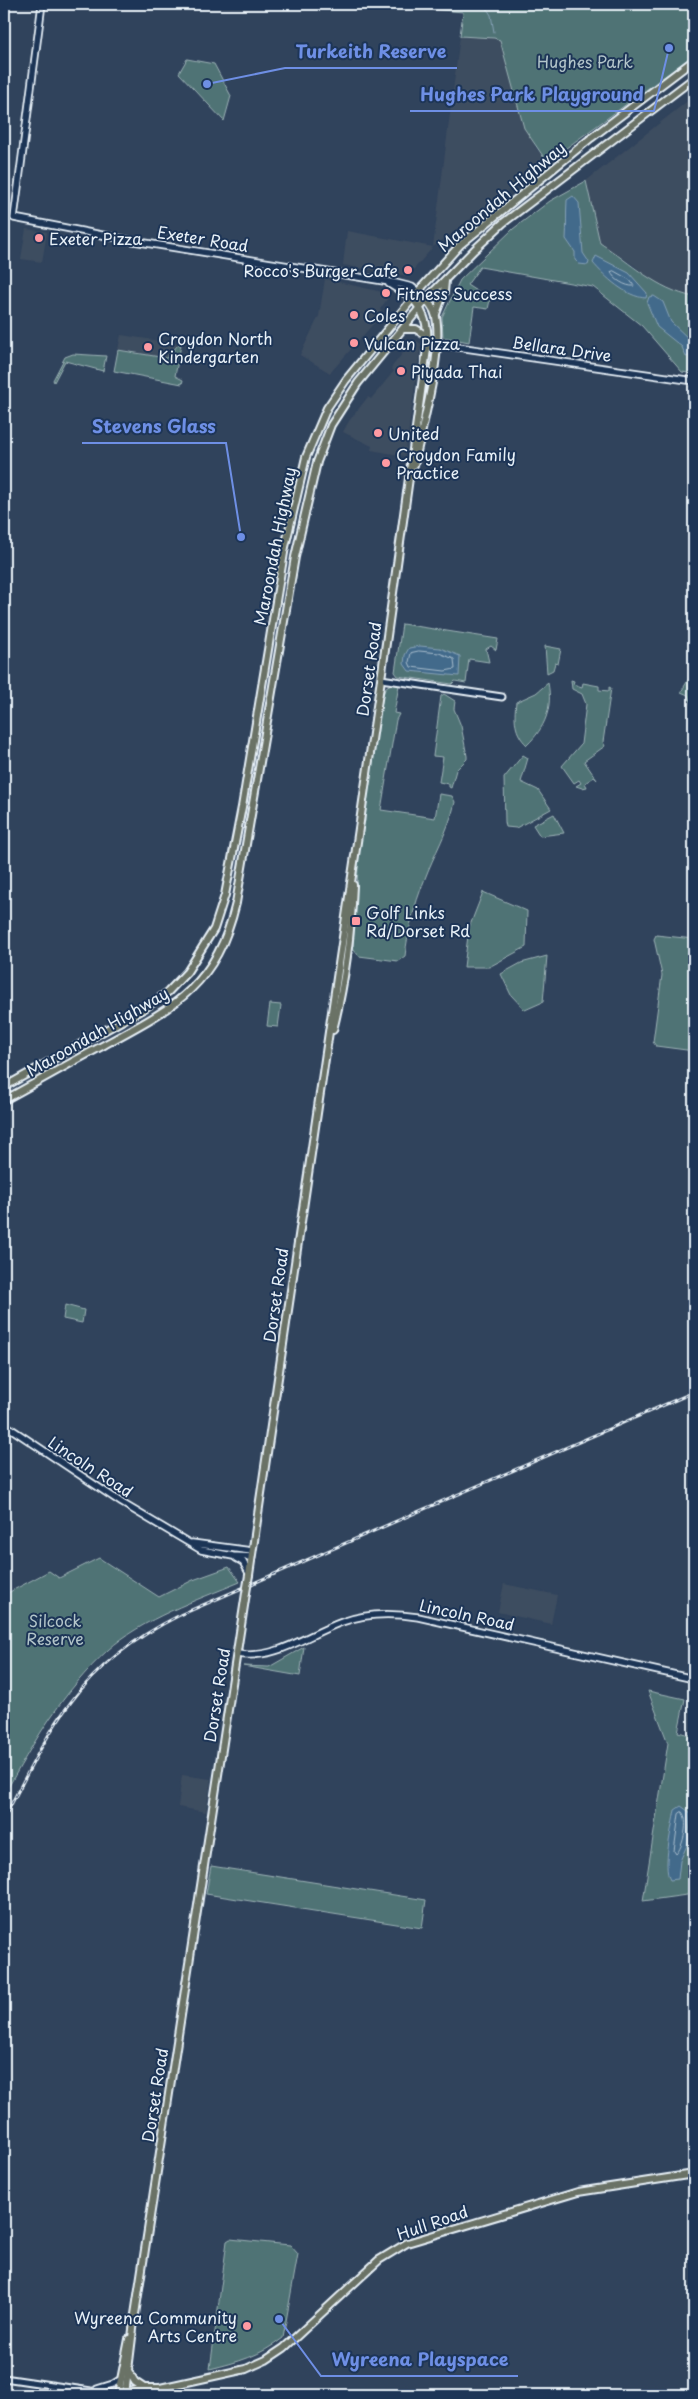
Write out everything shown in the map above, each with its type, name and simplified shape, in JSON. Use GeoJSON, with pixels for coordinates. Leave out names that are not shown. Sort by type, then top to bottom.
{"type":"FeatureCollection","features":[{"type":"Feature","properties":{"kind":"main road","name":"Exeter Road"},"geometry":{"type":"LineString","coordinates":[[42,4],[14,218],[133,241],[407,286],[418,292]]}},
{"type":"Feature","properties":{"kind":"main road","name":"Maroondah Highway"},"geometry":{"type":"LineString","coordinates":[[4,1087],[145,1008],[168,992],[188,972],[209,938],[225,896],[285,548],[306,458],[327,408],[346,380],[418,292],[460,245],[583,145],[694,60]]}},
{"type":"Feature","properties":{"kind":"main road","name":"Maroondah Highway"},"geometry":{"type":"LineString","coordinates":[[4,1100],[170,1008],[188,993],[219,952],[229,930],[236,903],[295,557],[317,462],[332,425],[358,383],[427,300],[474,250],[503,223],[694,78]]}},
{"type":"Feature","properties":{"kind":"main road"},"geometry":{"type":"LineString","coordinates":[[436,315],[444,292],[445,281]]}},
{"type":"Feature","properties":{"kind":"main road","name":"Exeter Road"},"geometry":{"type":"LineString","coordinates":[[388,283],[413,299]]}},
{"type":"Feature","properties":{"kind":"main road"},"geometry":{"type":"LineString","coordinates":[[418,292],[427,300],[436,315]]}},
{"type":"Feature","properties":{"kind":"main road","name":"Dorset Road"},"geometry":{"type":"LineString","coordinates":[[126,2393],[134,2321],[237,1654],[322,1073],[344,954],[354,854],[408,488],[428,338],[427,323],[421,308],[413,299]]}},
{"type":"Feature","properties":{"kind":"main road","name":"Dorset Road"},"geometry":{"type":"LineString","coordinates":[[408,488],[434,362],[436,315]]}},
{"type":"Feature","properties":{"kind":"main road"},"geometry":{"type":"LineString","coordinates":[[404,329],[416,329],[428,338]]}},
{"type":"Feature","properties":{"kind":"main road","name":"Bellara Drive"},"geometry":{"type":"LineString","coordinates":[[428,338],[436,343],[694,381]]}},
{"type":"Feature","properties":{"kind":"main road"},"geometry":{"type":"LineString","coordinates":[[425,360],[434,362]]}},
{"type":"Feature","properties":{"kind":"main road","name":"Lincoln Road"},"geometry":{"type":"LineString","coordinates":[[4,1424],[152,1522],[201,1550],[233,1556],[252,1554]]}},
{"type":"Feature","properties":{"kind":"main road","name":"Lincoln Road"},"geometry":{"type":"LineString","coordinates":[[190,1543],[252,1554]]}},
{"type":"Feature","properties":{"kind":"main road"},"geometry":{"type":"LineString","coordinates":[[233,1556],[243,1562],[249,1574]]}},
{"type":"Feature","properties":{"kind":"main road","name":"Lincoln Road"},"geometry":{"type":"LineString","coordinates":[[237,1654],[253,1656],[270,1654],[351,1619],[371,1616],[405,1615],[694,1679]]}},
{"type":"Feature","properties":{"kind":"main road","name":"Hull Road"},"geometry":{"type":"LineString","coordinates":[[138,2395],[160,2388],[246,2369],[270,2358],[284,2348],[379,2260],[406,2243],[578,2192],[694,2174]]}},
{"type":"Feature","properties":{"kind":"main road","name":"Dorset Road"},"geometry":{"type":"LineString","coordinates":[[119,2395],[120,2379],[134,2321]]}},
{"type":"Feature","properties":{"kind":"main road"},"geometry":{"type":"LineString","coordinates":[[129,2372],[135,2382],[146,2392]]}},
{"type":"Feature","properties":{"kind":"main road","name":"Hull Road"},"geometry":{"type":"LineString","coordinates":[[119,2395],[146,2392]]}},
{"type":"Feature","properties":{"kind":"street"},"geometry":{"type":"LineString","coordinates":[[381,679],[502,697]]}},
{"type":"Feature","properties":{"kind":"street"},"geometry":{"type":"LineString","coordinates":[[4,2378],[119,2395]]}},
{"type":"Feature","properties":{"kind":"street"},"geometry":{"type":"LineString","coordinates":[[89,2390],[105,2388],[120,2379]]}},
{"type":"Feature","properties":{"kind":"shaded area"},"geometry":{"type":"Polygon","coordinates":[[[460,36],[494,38],[500,40],[535,147],[547,162],[433,247],[460,36]]]}},
{"type":"Feature","properties":{"kind":"shaded area"},"geometry":{"type":"Polygon","coordinates":[[[694,96],[694,297],[680,294],[649,279],[635,266],[600,243],[586,181],[694,96]]]}},
{"type":"Feature","properties":{"kind":"shaded area"},"geometry":{"type":"Polygon","coordinates":[[[26,229],[47,232],[42,262],[21,259],[26,229]]]}},
{"type":"Feature","properties":{"kind":"shaded area"},"geometry":{"type":"Polygon","coordinates":[[[347,231],[433,247],[408,276],[343,265],[347,231]]]}},
{"type":"Feature","properties":{"kind":"shaded area"},"geometry":{"type":"Polygon","coordinates":[[[325,279],[391,294],[380,309],[382,314],[330,373],[300,355],[319,316],[325,279]]]}},
{"type":"Feature","properties":{"kind":"shaded area","name":"Croydon North Kindergarten"},"geometry":{"type":"Polygon","coordinates":[[[121,335],[179,344],[166,358],[118,350],[121,335]]]}},
{"type":"Feature","properties":{"kind":"shaded area"},"geometry":{"type":"Polygon","coordinates":[[[414,339],[421,344],[405,456],[371,450],[372,446],[343,432],[349,421],[368,397],[371,399],[394,371],[391,368],[414,339]]]}},
{"type":"Feature","properties":{"kind":"shaded area"},"geometry":{"type":"Polygon","coordinates":[[[504,1584],[557,1595],[551,1624],[498,1612],[504,1584]]]}},
{"type":"Feature","properties":{"kind":"shaded area"},"geometry":{"type":"Polygon","coordinates":[[[182,1775],[211,1779],[206,1812],[178,1807],[182,1775]]]}},
{"type":"Feature","properties":{"kind":"green space","name":"Hughes Park"},"geometry":{"type":"Polygon","coordinates":[[[420,4],[694,4],[694,55],[547,162],[524,128],[500,40],[460,36],[463,12],[420,8],[420,4]]]}},
{"type":"Feature","properties":{"kind":"green space"},"geometry":{"type":"Polygon","coordinates":[[[187,59],[214,64],[231,96],[224,121],[179,73],[187,59]]]}},
{"type":"Feature","properties":{"kind":"green space"},"geometry":{"type":"Polygon","coordinates":[[[586,181],[600,243],[656,282],[694,297],[694,374],[682,372],[642,326],[593,287],[480,267],[467,285],[490,300],[488,309],[474,307],[469,342],[443,337],[442,317],[460,280],[513,229],[550,201],[586,181]]]}},
{"type":"Feature","properties":{"kind":"green space"},"geometry":{"type":"Polygon","coordinates":[[[179,344],[181,345],[175,376],[183,380],[182,384],[114,371],[118,350],[166,358],[179,344]]]}},
{"type":"Feature","properties":{"kind":"green space"},"geometry":{"type":"Polygon","coordinates":[[[73,354],[106,356],[103,371],[65,361],[54,382],[53,380],[65,357],[73,354]]]}},
{"type":"Feature","properties":{"kind":"green space"},"geometry":{"type":"Polygon","coordinates":[[[402,624],[498,639],[496,650],[491,646],[486,649],[489,662],[469,659],[466,683],[455,681],[452,684],[398,676],[395,672],[402,624]]]}},
{"type":"Feature","properties":{"kind":"green space"},"geometry":{"type":"Polygon","coordinates":[[[545,646],[561,649],[558,664],[555,663],[553,670],[547,673],[545,646]]]}},
{"type":"Feature","properties":{"kind":"green space"},"geometry":{"type":"Polygon","coordinates":[[[694,670],[694,713],[688,695],[681,692],[694,670]]]}},
{"type":"Feature","properties":{"kind":"green space"},"geometry":{"type":"Polygon","coordinates":[[[571,680],[574,681],[573,684],[582,687],[583,683],[599,686],[599,690],[609,691],[609,687],[611,688],[603,742],[605,746],[584,761],[597,780],[594,777],[585,783],[587,787],[582,788],[576,786],[581,783],[579,780],[574,783],[562,766],[581,744],[586,704],[582,694],[572,689],[571,680]]]}},
{"type":"Feature","properties":{"kind":"green space"},"geometry":{"type":"Polygon","coordinates":[[[548,683],[549,701],[546,717],[539,732],[527,745],[517,731],[516,702],[536,693],[548,683]]]}},
{"type":"Feature","properties":{"kind":"green space"},"geometry":{"type":"Polygon","coordinates":[[[391,684],[399,685],[394,713],[399,714],[396,720],[381,810],[435,818],[439,794],[452,796],[455,802],[449,822],[417,900],[405,956],[398,961],[359,956],[353,949],[360,836],[365,821],[364,808],[382,697],[386,687],[391,684]]]}},
{"type":"Feature","properties":{"kind":"green space"},"geometry":{"type":"Polygon","coordinates":[[[444,694],[455,701],[454,709],[461,726],[467,756],[467,759],[456,770],[451,788],[449,784],[439,782],[443,757],[433,756],[441,696],[444,694]]]}},
{"type":"Feature","properties":{"kind":"green space"},"geometry":{"type":"Polygon","coordinates":[[[523,755],[528,758],[521,782],[538,790],[551,809],[516,828],[506,827],[504,778],[523,755]]]}},
{"type":"Feature","properties":{"kind":"green space"},"geometry":{"type":"Polygon","coordinates":[[[554,814],[564,833],[540,836],[533,825],[554,814]]]}},
{"type":"Feature","properties":{"kind":"green space"},"geometry":{"type":"Polygon","coordinates":[[[483,892],[527,911],[526,947],[489,967],[464,967],[469,928],[483,892]]]}},
{"type":"Feature","properties":{"kind":"green space"},"geometry":{"type":"Polygon","coordinates":[[[656,935],[694,939],[694,1051],[656,1046],[653,1042],[662,975],[654,939],[656,935]]]}},
{"type":"Feature","properties":{"kind":"green space"},"geometry":{"type":"Polygon","coordinates":[[[547,956],[543,1002],[525,1010],[511,995],[501,974],[521,963],[547,956]]]}},
{"type":"Feature","properties":{"kind":"green space"},"geometry":{"type":"Polygon","coordinates":[[[270,1004],[281,1005],[278,1027],[267,1026],[270,1004]]]}},
{"type":"Feature","properties":{"kind":"green space"},"geometry":{"type":"Polygon","coordinates":[[[65,1305],[84,1310],[82,1323],[63,1319],[65,1305]]]}},
{"type":"Feature","properties":{"kind":"green space","name":"Silcock Reserve"},"geometry":{"type":"Polygon","coordinates":[[[99,1558],[159,1597],[193,1580],[229,1567],[240,1582],[188,1603],[153,1620],[108,1650],[77,1683],[50,1718],[4,1795],[4,1595],[49,1571],[59,1578],[99,1558]]]}},
{"type":"Feature","properties":{"kind":"green space"},"geometry":{"type":"Polygon","coordinates":[[[304,1647],[300,1676],[243,1666],[269,1667],[304,1647]]]}},
{"type":"Feature","properties":{"kind":"green space"},"geometry":{"type":"Polygon","coordinates":[[[648,1691],[685,1699],[678,1732],[694,1736],[694,1894],[643,1901],[668,1743],[648,1691]]]}},
{"type":"Feature","properties":{"kind":"green space"},"geometry":{"type":"Polygon","coordinates":[[[211,1866],[426,1900],[422,1928],[206,1894],[211,1866]]]}},
{"type":"Feature","properties":{"kind":"green space"},"geometry":{"type":"Polygon","coordinates":[[[230,2239],[290,2245],[298,2254],[283,2338],[248,2358],[210,2369],[227,2241],[230,2239]]]}},
{"type":"Feature","properties":{"kind":"water"},"geometry":{"type":"Polygon","coordinates":[[[573,196],[579,203],[583,253],[589,262],[588,265],[579,264],[575,260],[575,252],[566,239],[567,200],[573,196]]]}},
{"type":"Feature","properties":{"kind":"water"},"geometry":{"type":"Polygon","coordinates":[[[596,256],[629,273],[647,293],[646,298],[631,294],[610,280],[593,263],[596,256]]]}},
{"type":"Feature","properties":{"kind":"water"},"geometry":{"type":"Polygon","coordinates":[[[654,296],[663,302],[671,322],[690,340],[694,350],[694,367],[691,355],[686,357],[682,347],[657,327],[647,303],[649,297],[654,296]]]}},
{"type":"Feature","properties":{"kind":"water"},"geometry":{"type":"Polygon","coordinates":[[[420,646],[440,648],[460,656],[459,676],[409,671],[404,664],[405,655],[409,648],[420,646]]]}},
{"type":"Feature","properties":{"kind":"water"},"geometry":{"type":"Polygon","coordinates":[[[681,1806],[691,1813],[688,1843],[680,1861],[678,1879],[670,1880],[667,1866],[668,1846],[675,1810],[681,1806]]]}},
{"type":"Feature","properties":{"kind":"waterway"},"geometry":{"type":"LineString","coordinates":[[484,4],[491,15],[494,32]]}},
{"type":"Feature","properties":{"kind":"railway"},"geometry":{"type":"LineString","coordinates":[[4,1818],[43,1744],[71,1702],[107,1663],[149,1632],[180,1615],[694,1392]]}},
{"type":"Feature","properties":{"kind":"place","name":"Hughes Park Playground"},"geometry":{"type":"Point","coordinates":[669,48]}},
{"type":"Feature","properties":{"kind":"place","name":"Turkeith Reserve"},"geometry":{"type":"Point","coordinates":[207,84]}},
{"type":"Feature","properties":{"kind":"place","name":"Exeter Pizza"},"geometry":{"type":"Point","coordinates":[39,238]}},
{"type":"Feature","properties":{"kind":"place","name":"Rocco's Burger Cafe"},"geometry":{"type":"Point","coordinates":[408,270]}},
{"type":"Feature","properties":{"kind":"place","name":"Fitness Success"},"geometry":{"type":"Point","coordinates":[386,293]}},
{"type":"Feature","properties":{"kind":"place","name":"Coles"},"geometry":{"type":"Point","coordinates":[354,315]}},
{"type":"Feature","properties":{"kind":"place","name":"Vulcan Pizza"},"geometry":{"type":"Point","coordinates":[354,343]}},
{"type":"Feature","properties":{"kind":"place","name":"Croydon North Kindergarten"},"geometry":{"type":"Point","coordinates":[148,347]}},
{"type":"Feature","properties":{"kind":"place","name":"Piyada Thai"},"geometry":{"type":"Point","coordinates":[401,371]}},
{"type":"Feature","properties":{"kind":"place","name":"United"},"geometry":{"type":"Point","coordinates":[378,433]}},
{"type":"Feature","properties":{"kind":"place","name":"Croydon Family Practice"},"geometry":{"type":"Point","coordinates":[386,463]}},
{"type":"Feature","properties":{"kind":"place","name":"Stevens Glass"},"geometry":{"type":"Point","coordinates":[241,537]}},
{"type":"Feature","properties":{"kind":"place","name":"Golf Links Rd/Dorset Rd"},"geometry":{"type":"Point","coordinates":[356,921]}},
{"type":"Feature","properties":{"kind":"place","name":"Wyreena Playspace"},"geometry":{"type":"Point","coordinates":[279,2319]}},
{"type":"Feature","properties":{"kind":"place","name":"Wyreena Community Arts Centre"},"geometry":{"type":"Point","coordinates":[247,2326]}}]}
